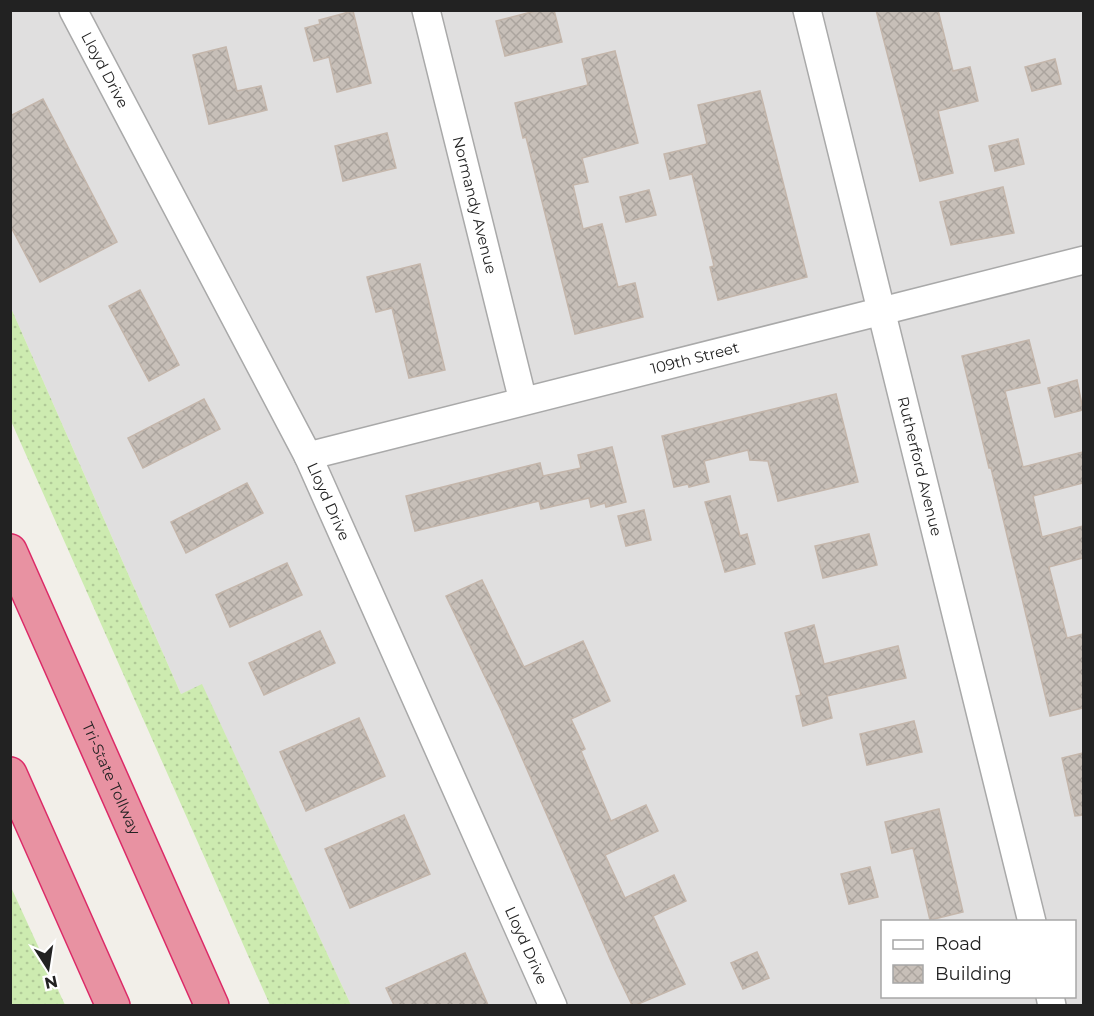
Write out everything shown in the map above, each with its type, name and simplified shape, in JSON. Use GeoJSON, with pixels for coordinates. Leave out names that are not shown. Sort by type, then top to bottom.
{"type":"FeatureCollection","features":[{"type":"Feature","properties":{"kind":"highway","name":"Tri-State Tollway"},"geometry":{"type":"LineString","coordinates":[[10,550],[212,1005]]}},
{"type":"Feature","properties":{"kind":"highway"},"geometry":{"type":"LineString","coordinates":[[10,774],[113,1005]]}},
{"type":"Feature","properties":{"kind":"street","name":"Lloyd Drive"},"geometry":{"type":"LineString","coordinates":[[73,10],[308,456],[553,1005]]}},
{"type":"Feature","properties":{"kind":"street","name":"Normandy Avenue"},"geometry":{"type":"LineString","coordinates":[[426,10],[523,401]]}},
{"type":"Feature","properties":{"kind":"street","name":"Rutherford Avenue"},"geometry":{"type":"LineString","coordinates":[[807,10],[1032,920]]}},
{"type":"Feature","properties":{"kind":"street","name":"109th Street"},"geometry":{"type":"LineString","coordinates":[[308,456],[1083,260]]}},
{"type":"Feature","properties":{"kind":"shaded area"},"geometry":{"type":"Polygon","coordinates":[[[10,11],[1083,11],[1083,1005],[351,1005],[202,685],[181,694],[11,308],[10,11]]]}},
{"type":"Feature","properties":{"kind":"green space"},"geometry":{"type":"Polygon","coordinates":[[[11,308],[181,694],[202,684],[351,1005],[270,1005],[11,421],[11,308]]]}},
{"type":"Feature","properties":{"kind":"green space"},"geometry":{"type":"Polygon","coordinates":[[[10,885],[65,1005],[11,1005],[10,885]]]}},
{"type":"Feature","properties":{"kind":"building"},"geometry":{"type":"Polygon","coordinates":[[[539,10],[554,10],[562,42],[505,56],[496,21],[539,10]]]}},
{"type":"Feature","properties":{"kind":"building"},"geometry":{"type":"Polygon","coordinates":[[[876,10],[938,10],[953,71],[970,67],[978,101],[938,111],[953,173],[920,181],[876,10]]]}},
{"type":"Feature","properties":{"kind":"building"},"geometry":{"type":"Polygon","coordinates":[[[353,11],[371,83],[337,92],[329,57],[314,61],[305,28],[320,24],[319,20],[353,11]]]}},
{"type":"Feature","properties":{"kind":"building"},"geometry":{"type":"Polygon","coordinates":[[[226,47],[237,91],[261,86],[267,110],[209,124],[193,55],[226,47]]]}},
{"type":"Feature","properties":{"kind":"building"},"geometry":{"type":"Polygon","coordinates":[[[615,51],[638,143],[582,158],[588,182],[573,185],[583,229],[602,224],[618,287],[635,283],[643,317],[575,334],[526,137],[523,138],[515,103],[588,85],[582,59],[615,51]]]}},
{"type":"Feature","properties":{"kind":"building"},"geometry":{"type":"Polygon","coordinates":[[[1055,59],[1061,84],[1032,91],[1025,67],[1055,59]]]}},
{"type":"Feature","properties":{"kind":"building"},"geometry":{"type":"Polygon","coordinates":[[[760,91],[807,277],[718,300],[710,267],[714,266],[692,174],[670,179],[664,154],[707,144],[698,105],[760,91]]]}},
{"type":"Feature","properties":{"kind":"building"},"geometry":{"type":"Polygon","coordinates":[[[43,99],[117,242],[40,282],[10,225],[10,116],[43,99]]]}},
{"type":"Feature","properties":{"kind":"building"},"geometry":{"type":"Polygon","coordinates":[[[387,133],[396,168],[343,181],[335,146],[387,133]]]}},
{"type":"Feature","properties":{"kind":"building"},"geometry":{"type":"Polygon","coordinates":[[[1018,139],[1024,164],[995,171],[989,146],[1018,139]]]}},
{"type":"Feature","properties":{"kind":"building"},"geometry":{"type":"Polygon","coordinates":[[[1003,187],[1014,233],[951,245],[940,202],[1003,187]]]}},
{"type":"Feature","properties":{"kind":"building"},"geometry":{"type":"Polygon","coordinates":[[[649,190],[656,215],[626,222],[620,197],[649,190]]]}},
{"type":"Feature","properties":{"kind":"building"},"geometry":{"type":"Polygon","coordinates":[[[420,264],[445,370],[409,378],[392,308],[376,312],[367,277],[420,264]]]}},
{"type":"Feature","properties":{"kind":"building"},"geometry":{"type":"Polygon","coordinates":[[[140,290],[179,365],[149,381],[109,306],[140,290]]]}},
{"type":"Feature","properties":{"kind":"building"},"geometry":{"type":"Polygon","coordinates":[[[1029,340],[1040,383],[1005,391],[1023,467],[1083,452],[1083,483],[1033,496],[1042,537],[1083,526],[1083,558],[1049,567],[1067,638],[1083,634],[1083,708],[1050,716],[962,356],[1029,340]]]}},
{"type":"Feature","properties":{"kind":"building"},"geometry":{"type":"Polygon","coordinates":[[[1077,380],[1083,410],[1055,417],[1048,388],[1077,380]]]}},
{"type":"Feature","properties":{"kind":"building"},"geometry":{"type":"Polygon","coordinates":[[[836,394],[858,482],[778,501],[768,461],[750,460],[748,450],[704,461],[709,482],[689,487],[688,484],[674,487],[662,436],[836,394]]]}},
{"type":"Feature","properties":{"kind":"building"},"geometry":{"type":"Polygon","coordinates":[[[204,399],[220,429],[143,468],[128,438],[204,399]]]}},
{"type":"Feature","properties":{"kind":"building"},"geometry":{"type":"Polygon","coordinates":[[[612,447],[626,502],[606,507],[605,503],[591,507],[589,498],[541,509],[539,501],[415,531],[406,496],[540,463],[543,476],[581,468],[578,455],[612,447]]]}},
{"type":"Feature","properties":{"kind":"building"},"geometry":{"type":"Polygon","coordinates":[[[247,483],[263,513],[186,553],[171,522],[247,483]]]}},
{"type":"Feature","properties":{"kind":"building"},"geometry":{"type":"Polygon","coordinates":[[[730,496],[740,536],[747,534],[755,564],[725,572],[705,502],[730,496]]]}},
{"type":"Feature","properties":{"kind":"building"},"geometry":{"type":"Polygon","coordinates":[[[644,510],[651,540],[626,546],[618,516],[644,510]]]}},
{"type":"Feature","properties":{"kind":"building"},"geometry":{"type":"Polygon","coordinates":[[[869,534],[877,565],[823,578],[815,546],[869,534]]]}},
{"type":"Feature","properties":{"kind":"building"},"geometry":{"type":"Polygon","coordinates":[[[287,563],[302,595],[230,627],[216,595],[287,563]]]}},
{"type":"Feature","properties":{"kind":"building"},"geometry":{"type":"Polygon","coordinates":[[[482,580],[524,667],[583,641],[610,701],[571,719],[585,749],[581,751],[611,821],[646,805],[658,831],[605,855],[625,898],[674,875],[686,901],[653,916],[685,984],[632,1005],[501,710],[446,596],[482,580]]]}},
{"type":"Feature","properties":{"kind":"building"},"geometry":{"type":"Polygon","coordinates":[[[814,625],[824,664],[898,646],[906,678],[827,696],[832,718],[803,726],[796,696],[801,695],[785,633],[814,625]]]}},
{"type":"Feature","properties":{"kind":"building"},"geometry":{"type":"Polygon","coordinates":[[[320,631],[335,663],[264,695],[249,663],[320,631]]]}},
{"type":"Feature","properties":{"kind":"building"},"geometry":{"type":"Polygon","coordinates":[[[359,718],[385,776],[306,811],[280,752],[359,718]]]}},
{"type":"Feature","properties":{"kind":"building"},"geometry":{"type":"Polygon","coordinates":[[[914,721],[922,752],[867,765],[860,734],[914,721]]]}},
{"type":"Feature","properties":{"kind":"building"},"geometry":{"type":"Polygon","coordinates":[[[1083,753],[1083,815],[1075,816],[1062,758],[1083,753]]]}},
{"type":"Feature","properties":{"kind":"building"},"geometry":{"type":"Polygon","coordinates":[[[939,809],[963,912],[930,920],[913,848],[892,853],[885,822],[939,809]]]}},
{"type":"Feature","properties":{"kind":"building"},"geometry":{"type":"Polygon","coordinates":[[[404,815],[430,874],[350,908],[325,849],[404,815]]]}},
{"type":"Feature","properties":{"kind":"building"},"geometry":{"type":"Polygon","coordinates":[[[870,867],[878,897],[849,904],[841,874],[870,867]]]}},
{"type":"Feature","properties":{"kind":"building"},"geometry":{"type":"Polygon","coordinates":[[[757,952],[769,978],[743,989],[731,963],[757,952]]]}},
{"type":"Feature","properties":{"kind":"building"},"geometry":{"type":"Polygon","coordinates":[[[465,953],[488,1005],[394,1005],[386,988],[465,953]]]}}]}
